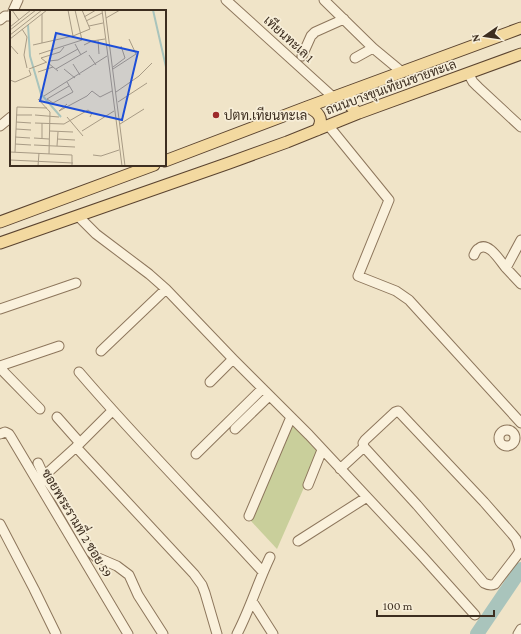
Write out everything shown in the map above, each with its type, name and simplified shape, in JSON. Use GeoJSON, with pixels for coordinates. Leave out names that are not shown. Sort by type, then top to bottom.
{"type":"FeatureCollection","features":[{"type":"Feature","properties":{"kind":"main road","name":"ถนนบางขุนเทียนชายทะเล"},"geometry":{"type":"LineString","coordinates":[[167,157],[334,98],[521,28]]}},
{"type":"Feature","properties":{"kind":"main road","name":"ถนนบางขุนเทียนชายทะเล"},"geometry":{"type":"LineString","coordinates":[[0,243],[229,163],[359,113],[521,54]]}},
{"type":"Feature","properties":{"kind":"main road"},"geometry":{"type":"LineString","coordinates":[[351,91],[349,100],[350,106],[353,110],[359,113]]}},
{"type":"Feature","properties":{"kind":"main road"},"geometry":{"type":"LineString","coordinates":[[307,107],[315,110],[321,120],[321,125],[317,130]]}},
{"type":"Feature","properties":{"kind":"main road"},"geometry":{"type":"LineString","coordinates":[[0,222],[151,166]]}},
{"type":"Feature","properties":{"kind":"street"},"geometry":{"type":"LineString","coordinates":[[14,10],[18,0]]}},
{"type":"Feature","properties":{"kind":"street","name":"เทียนทะเล 1"},"geometry":{"type":"LineString","coordinates":[[226,0],[334,98]]}},
{"type":"Feature","properties":{"kind":"street"},"geometry":{"type":"LineString","coordinates":[[324,0],[373,48],[402,72]]}},
{"type":"Feature","properties":{"kind":"street"},"geometry":{"type":"LineString","coordinates":[[0,20],[5,16],[10,15]]}},
{"type":"Feature","properties":{"kind":"street"},"geometry":{"type":"LineString","coordinates":[[302,56],[311,36],[315,32],[344,19]]}},
{"type":"Feature","properties":{"kind":"street"},"geometry":{"type":"LineString","coordinates":[[355,58],[373,48]]}},
{"type":"Feature","properties":{"kind":"street"},"geometry":{"type":"LineString","coordinates":[[468,73],[473,82],[521,127]]}},
{"type":"Feature","properties":{"kind":"street"},"geometry":{"type":"LineString","coordinates":[[0,126],[10,118]]}},
{"type":"Feature","properties":{"kind":"street"},"geometry":{"type":"LineString","coordinates":[[328,125],[389,200],[358,276],[396,291],[409,300],[521,423]]}},
{"type":"Feature","properties":{"kind":"street"},"geometry":{"type":"LineString","coordinates":[[78,216],[96,234],[149,274],[166,289],[367,497],[475,615]]}},
{"type":"Feature","properties":{"kind":"street"},"geometry":{"type":"LineString","coordinates":[[506,268],[521,240]]}},
{"type":"Feature","properties":{"kind":"street"},"geometry":{"type":"LineString","coordinates":[[474,254],[478,248],[485,246],[490,248],[521,284]]}},
{"type":"Feature","properties":{"kind":"street"},"geometry":{"type":"LineString","coordinates":[[0,310],[76,283]]}},
{"type":"Feature","properties":{"kind":"street"},"geometry":{"type":"LineString","coordinates":[[101,351],[166,289]]}},
{"type":"Feature","properties":{"kind":"street"},"geometry":{"type":"LineString","coordinates":[[40,409],[0,367],[59,346]]}},
{"type":"Feature","properties":{"kind":"street"},"geometry":{"type":"LineString","coordinates":[[210,382],[233,359]]}},
{"type":"Feature","properties":{"kind":"street"},"geometry":{"type":"LineString","coordinates":[[79,372],[112,411],[263,572]]}},
{"type":"Feature","properties":{"kind":"street"},"geometry":{"type":"LineString","coordinates":[[196,454],[262,389]]}},
{"type":"Feature","properties":{"kind":"street"},"geometry":{"type":"LineString","coordinates":[[235,428],[269,396]]}},
{"type":"Feature","properties":{"kind":"street"},"geometry":{"type":"LineString","coordinates":[[44,476],[112,411]]}},
{"type":"Feature","properties":{"kind":"street"},"geometry":{"type":"LineString","coordinates":[[340,469],[364,447],[365,440],[395,412],[398,411],[484,502],[516,539],[520,550],[495,584],[492,586],[484,583],[417,505],[364,447]]}},
{"type":"Feature","properties":{"kind":"street"},"geometry":{"type":"LineString","coordinates":[[249,516],[291,417]]}},
{"type":"Feature","properties":{"kind":"street"},"geometry":{"type":"LineString","coordinates":[[57,418],[78,445],[194,574],[202,585],[205,593],[216,634]]}},
{"type":"Feature","properties":{"kind":"street","name":"ซอยพระรามที่ 2 ซอย 59"},"geometry":{"type":"LineString","coordinates":[[0,434],[3,432],[11,437],[128,634]]}},
{"type":"Feature","properties":{"kind":"street"},"geometry":{"type":"LineString","coordinates":[[308,484],[322,450]]}},
{"type":"Feature","properties":{"kind":"street"},"geometry":{"type":"LineString","coordinates":[[38,463],[44,476],[60,499],[90,552],[96,557],[117,566],[129,575],[138,595],[163,634]]}},
{"type":"Feature","properties":{"kind":"street"},"geometry":{"type":"LineString","coordinates":[[298,541],[367,497]]}},
{"type":"Feature","properties":{"kind":"street"},"geometry":{"type":"LineString","coordinates":[[0,524],[56,634]]}},
{"type":"Feature","properties":{"kind":"street"},"geometry":{"type":"LineString","coordinates":[[237,634],[270,557]]}},
{"type":"Feature","properties":{"kind":"street"},"geometry":{"type":"LineString","coordinates":[[252,601],[273,634]]}},
{"type":"Feature","properties":{"kind":"street"},"geometry":{"type":"LineString","coordinates":[[518,634],[521,629]]}},
{"type":"Feature","properties":{"kind":"green space"},"geometry":{"type":"Polygon","coordinates":[[[293,424],[320,451],[277,549],[251,521],[293,424]]]}},
{"type":"Feature","properties":{"kind":"waterway"},"geometry":{"type":"LineString","coordinates":[[477,634],[521,569]]}},
{"type":"Feature","properties":{"kind":"place","name":"ปตท.เทียนทะเล"},"geometry":{"type":"Point","coordinates":[216,115]}}]}
